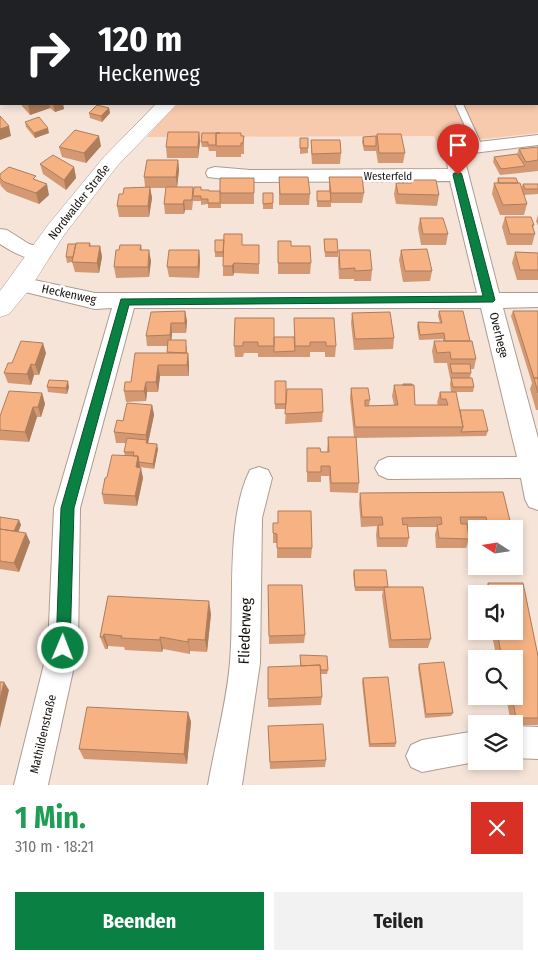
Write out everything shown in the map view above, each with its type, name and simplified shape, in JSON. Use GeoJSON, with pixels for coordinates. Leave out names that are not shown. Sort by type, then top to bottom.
{"type":"FeatureCollection","features":[{"type":"Feature","properties":{"kind":"street","name":"Nordwalder Straße"},"geometry":{"type":"LineString","coordinates":[[0,308],[20,284],[56,230],[111,161],[166,105]]}},
{"type":"Feature","properties":{"kind":"street"},"geometry":{"type":"LineString","coordinates":[[458,175],[456,161],[459,152],[478,146],[538,140]]}},
{"type":"Feature","properties":{"kind":"street","name":"Westerfeld"},"geometry":{"type":"LineString","coordinates":[[215,172],[250,176],[458,175]]}},
{"type":"Feature","properties":{"kind":"street","name":"Overhege"},"geometry":{"type":"LineString","coordinates":[[458,175],[532,452],[538,499]]}},
{"type":"Feature","properties":{"kind":"street"},"geometry":{"type":"LineString","coordinates":[[0,234],[22,250],[41,254]]}},
{"type":"Feature","properties":{"kind":"street","name":"Heckenweg"},"geometry":{"type":"LineString","coordinates":[[20,284],[95,301],[538,300]]}},
{"type":"Feature","properties":{"kind":"street","name":"Mathildenstraße"},"geometry":{"type":"LineString","coordinates":[[31,785],[63,648],[68,508],[125,301]]}},
{"type":"Feature","properties":{"kind":"street"},"geometry":{"type":"LineString","coordinates":[[388,468],[532,452]]}},
{"type":"Feature","properties":{"kind":"street","name":"Fliederweg"},"geometry":{"type":"LineString","coordinates":[[225,785],[245,663],[249,518],[259,478]]}},
{"type":"Feature","properties":{"kind":"street"},"geometry":{"type":"LineString","coordinates":[[523,742],[538,743]]}},
{"type":"Feature","properties":{"kind":"street"},"geometry":{"type":"LineString","coordinates":[[422,756],[468,747]]}},
{"type":"Feature","properties":{"kind":"lane"},"geometry":{"type":"LineString","coordinates":[[459,105],[478,146]]}},
{"type":"Feature","properties":{"kind":"shaded area"},"geometry":{"type":"Polygon","coordinates":[[[178,105],[538,105],[538,133],[437,144],[434,136],[147,137],[169,111],[178,105]]]}},
{"type":"Feature","properties":{"kind":"building"},"geometry":{"type":"Polygon","coordinates":[[[97,105],[109,108],[101,116],[89,113],[97,105]]]}},
{"type":"Feature","properties":{"kind":"building"},"geometry":{"type":"Polygon","coordinates":[[[0,116],[9,126],[0,129],[0,116]]]}},
{"type":"Feature","properties":{"kind":"building"},"geometry":{"type":"Polygon","coordinates":[[[39,117],[48,128],[34,133],[25,122],[39,117]]]}},
{"type":"Feature","properties":{"kind":"building"},"geometry":{"type":"Polygon","coordinates":[[[75,130],[99,136],[84,153],[59,147],[75,130]]]}},
{"type":"Feature","properties":{"kind":"building"},"geometry":{"type":"Polygon","coordinates":[[[168,132],[199,132],[198,147],[166,147],[168,132]]]}},
{"type":"Feature","properties":{"kind":"building"},"geometry":{"type":"Polygon","coordinates":[[[202,133],[216,133],[216,145],[208,145],[208,142],[201,142],[202,133]]]}},
{"type":"Feature","properties":{"kind":"building"},"geometry":{"type":"Polygon","coordinates":[[[216,133],[241,133],[241,136],[244,136],[243,143],[241,143],[241,146],[216,146],[216,133]]]}},
{"type":"Feature","properties":{"kind":"building"},"geometry":{"type":"Polygon","coordinates":[[[377,134],[401,134],[405,153],[379,153],[377,134]]]}},
{"type":"Feature","properties":{"kind":"building"},"geometry":{"type":"Polygon","coordinates":[[[376,136],[376,146],[364,146],[363,137],[376,136]]]}},
{"type":"Feature","properties":{"kind":"building"},"geometry":{"type":"Polygon","coordinates":[[[300,138],[308,138],[308,148],[300,148],[300,138]]]}},
{"type":"Feature","properties":{"kind":"building"},"geometry":{"type":"Polygon","coordinates":[[[311,140],[340,140],[341,153],[312,154],[311,140]]]}},
{"type":"Feature","properties":{"kind":"building"},"geometry":{"type":"Polygon","coordinates":[[[538,147],[538,160],[526,162],[519,149],[538,147]]]}},
{"type":"Feature","properties":{"kind":"building"},"geometry":{"type":"Polygon","coordinates":[[[517,154],[525,166],[501,169],[494,157],[517,154]]]}},
{"type":"Feature","properties":{"kind":"building"},"geometry":{"type":"Polygon","coordinates":[[[53,155],[74,167],[64,180],[40,164],[53,155]]]}},
{"type":"Feature","properties":{"kind":"building"},"geometry":{"type":"Polygon","coordinates":[[[147,160],[178,160],[176,177],[144,177],[147,160]]]}},
{"type":"Feature","properties":{"kind":"building"},"geometry":{"type":"Polygon","coordinates":[[[9,167],[36,176],[33,179],[47,184],[36,193],[4,182],[0,178],[0,174],[9,167]]]}},
{"type":"Feature","properties":{"kind":"building"},"geometry":{"type":"Polygon","coordinates":[[[279,177],[308,177],[310,194],[280,194],[279,177]]]}},
{"type":"Feature","properties":{"kind":"building"},"geometry":{"type":"Polygon","coordinates":[[[329,177],[362,177],[364,193],[331,193],[329,177]]]}},
{"type":"Feature","properties":{"kind":"building"},"geometry":{"type":"Polygon","coordinates":[[[220,178],[254,178],[254,193],[220,193],[220,178]]]}},
{"type":"Feature","properties":{"kind":"building"},"geometry":{"type":"Polygon","coordinates":[[[498,178],[516,178],[518,183],[499,183],[498,178]]]}},
{"type":"Feature","properties":{"kind":"building"},"geometry":{"type":"Polygon","coordinates":[[[411,180],[436,180],[439,195],[398,194],[396,183],[412,183],[411,180]]]}},
{"type":"Feature","properties":{"kind":"building"},"geometry":{"type":"Polygon","coordinates":[[[494,183],[520,183],[527,204],[503,205],[494,183]]]}},
{"type":"Feature","properties":{"kind":"building"},"geometry":{"type":"Polygon","coordinates":[[[523,184],[538,184],[538,189],[525,189],[523,184]]]}},
{"type":"Feature","properties":{"kind":"building"},"geometry":{"type":"Polygon","coordinates":[[[150,187],[148,206],[117,206],[119,194],[123,194],[124,188],[150,187]]]}},
{"type":"Feature","properties":{"kind":"building"},"geometry":{"type":"Polygon","coordinates":[[[166,187],[193,187],[192,200],[184,200],[183,204],[164,204],[166,187]]]}},
{"type":"Feature","properties":{"kind":"building"},"geometry":{"type":"Polygon","coordinates":[[[194,187],[201,187],[201,190],[220,191],[220,203],[208,203],[208,199],[201,199],[201,196],[193,196],[194,187]]]}},
{"type":"Feature","properties":{"kind":"building"},"geometry":{"type":"Polygon","coordinates":[[[317,191],[330,191],[331,201],[317,201],[317,191]]]}},
{"type":"Feature","properties":{"kind":"building"},"geometry":{"type":"Polygon","coordinates":[[[263,193],[273,193],[273,203],[263,204],[263,193]]]}},
{"type":"Feature","properties":{"kind":"building"},"geometry":{"type":"Polygon","coordinates":[[[505,217],[531,217],[535,234],[510,234],[505,217]]]}},
{"type":"Feature","properties":{"kind":"building"},"geometry":{"type":"Polygon","coordinates":[[[420,218],[443,218],[448,234],[423,234],[420,218]]]}},
{"type":"Feature","properties":{"kind":"building"},"geometry":{"type":"Polygon","coordinates":[[[224,234],[242,234],[242,245],[259,245],[259,264],[234,263],[232,266],[223,266],[224,234]]]}},
{"type":"Feature","properties":{"kind":"building"},"geometry":{"type":"Polygon","coordinates":[[[324,239],[337,239],[338,252],[325,252],[324,239]]]}},
{"type":"Feature","properties":{"kind":"building"},"geometry":{"type":"Polygon","coordinates":[[[215,240],[224,240],[223,252],[215,252],[215,240]]]}},
{"type":"Feature","properties":{"kind":"building"},"geometry":{"type":"Polygon","coordinates":[[[278,241],[291,241],[291,246],[310,246],[311,263],[278,263],[278,241]]]}},
{"type":"Feature","properties":{"kind":"building"},"geometry":{"type":"Polygon","coordinates":[[[76,243],[90,243],[89,246],[100,246],[97,263],[72,262],[76,243]]]}},
{"type":"Feature","properties":{"kind":"building"},"geometry":{"type":"Polygon","coordinates":[[[68,244],[76,244],[73,257],[66,257],[68,244]]]}},
{"type":"Feature","properties":{"kind":"building"},"geometry":{"type":"Polygon","coordinates":[[[120,245],[141,245],[140,250],[149,250],[148,267],[114,267],[116,250],[119,250],[120,245]]]}},
{"type":"Feature","properties":{"kind":"building"},"geometry":{"type":"Polygon","coordinates":[[[427,249],[432,271],[405,271],[401,250],[427,249]]]}},
{"type":"Feature","properties":{"kind":"building"},"geometry":{"type":"Polygon","coordinates":[[[169,250],[199,250],[198,267],[167,267],[169,250]]]}},
{"type":"Feature","properties":{"kind":"building"},"geometry":{"type":"Polygon","coordinates":[[[339,250],[370,250],[372,270],[355,271],[355,268],[340,269],[339,250]]]}},
{"type":"Feature","properties":{"kind":"building"},"geometry":{"type":"Polygon","coordinates":[[[515,252],[538,253],[538,270],[520,270],[515,252]]]}},
{"type":"Feature","properties":{"kind":"building"},"geometry":{"type":"Polygon","coordinates":[[[185,311],[185,323],[171,323],[170,335],[146,336],[151,312],[185,311]]]}},
{"type":"Feature","properties":{"kind":"building"},"geometry":{"type":"Polygon","coordinates":[[[439,311],[463,311],[470,341],[445,341],[444,333],[420,335],[418,322],[442,323],[439,311]]]}},
{"type":"Feature","properties":{"kind":"building"},"geometry":{"type":"Polygon","coordinates":[[[513,311],[538,311],[538,378],[534,378],[513,311]]]}},
{"type":"Feature","properties":{"kind":"building"},"geometry":{"type":"Polygon","coordinates":[[[390,312],[394,338],[355,339],[352,313],[390,312]]]}},
{"type":"Feature","properties":{"kind":"building"},"geometry":{"type":"Polygon","coordinates":[[[235,318],[274,318],[274,346],[258,346],[258,342],[243,342],[243,346],[234,346],[235,318]]]}},
{"type":"Feature","properties":{"kind":"building"},"geometry":{"type":"Polygon","coordinates":[[[294,318],[334,318],[336,346],[326,346],[326,342],[310,342],[310,346],[295,346],[294,318]]]}},
{"type":"Feature","properties":{"kind":"building"},"geometry":{"type":"Polygon","coordinates":[[[274,337],[294,337],[295,351],[274,352],[274,337]]]}},
{"type":"Feature","properties":{"kind":"building"},"geometry":{"type":"Polygon","coordinates":[[[168,340],[186,340],[186,353],[167,352],[168,340]]]}},
{"type":"Feature","properties":{"kind":"building"},"geometry":{"type":"Polygon","coordinates":[[[21,341],[43,343],[35,365],[31,364],[27,374],[4,373],[8,363],[12,363],[21,341]]]}},
{"type":"Feature","properties":{"kind":"building"},"geometry":{"type":"Polygon","coordinates":[[[434,341],[472,341],[476,359],[451,359],[450,352],[437,353],[434,341]]]}},
{"type":"Feature","properties":{"kind":"building"},"geometry":{"type":"Polygon","coordinates":[[[135,353],[188,353],[187,365],[158,365],[156,382],[146,382],[144,391],[124,391],[125,382],[131,382],[135,353]]]}},
{"type":"Feature","properties":{"kind":"building"},"geometry":{"type":"Polygon","coordinates":[[[450,364],[470,364],[471,373],[452,373],[450,364]]]}},
{"type":"Feature","properties":{"kind":"building"},"geometry":{"type":"Polygon","coordinates":[[[451,378],[472,378],[474,387],[453,387],[451,378]]]}},
{"type":"Feature","properties":{"kind":"building"},"geometry":{"type":"Polygon","coordinates":[[[534,378],[538,378],[538,393],[534,378]]]}},
{"type":"Feature","properties":{"kind":"building"},"geometry":{"type":"Polygon","coordinates":[[[49,380],[68,381],[66,388],[47,387],[49,380]]]}},
{"type":"Feature","properties":{"kind":"building"},"geometry":{"type":"Polygon","coordinates":[[[275,381],[286,381],[286,404],[275,404],[275,381]]]}},
{"type":"Feature","properties":{"kind":"building"},"geometry":{"type":"Polygon","coordinates":[[[394,385],[414,385],[415,405],[448,405],[446,399],[441,399],[440,392],[456,392],[463,427],[355,427],[351,388],[368,388],[370,400],[365,400],[365,406],[398,405],[394,385]]]}},
{"type":"Feature","properties":{"kind":"building"},"geometry":{"type":"Polygon","coordinates":[[[287,389],[322,389],[323,412],[285,414],[287,389]]]}},
{"type":"Feature","properties":{"kind":"building"},"geometry":{"type":"Polygon","coordinates":[[[9,391],[42,393],[38,407],[33,407],[25,432],[0,430],[0,416],[9,391]]]}},
{"type":"Feature","properties":{"kind":"building"},"geometry":{"type":"Polygon","coordinates":[[[127,403],[152,405],[146,435],[114,432],[117,420],[123,421],[127,403]]]}},
{"type":"Feature","properties":{"kind":"building"},"geometry":{"type":"Polygon","coordinates":[[[460,410],[483,410],[488,431],[461,432],[463,427],[460,410]]]}},
{"type":"Feature","properties":{"kind":"building"},"geometry":{"type":"Polygon","coordinates":[[[328,437],[356,437],[359,483],[331,483],[330,466],[321,466],[321,472],[307,472],[307,448],[320,448],[321,452],[329,452],[328,437]]]}},
{"type":"Feature","properties":{"kind":"building"},"geometry":{"type":"Polygon","coordinates":[[[127,438],[147,440],[146,443],[157,444],[153,464],[139,462],[138,456],[133,456],[134,452],[124,452],[127,438]]]}},
{"type":"Feature","properties":{"kind":"building"},"geometry":{"type":"Polygon","coordinates":[[[112,455],[138,456],[136,467],[141,468],[135,496],[102,494],[112,455]]]}},
{"type":"Feature","properties":{"kind":"building"},"geometry":{"type":"Polygon","coordinates":[[[503,492],[510,520],[487,520],[486,517],[460,517],[461,524],[467,524],[468,539],[439,538],[437,525],[442,524],[441,517],[402,518],[403,525],[407,524],[409,538],[379,538],[378,525],[383,525],[382,517],[362,517],[360,493],[503,492]]]}},
{"type":"Feature","properties":{"kind":"building"},"geometry":{"type":"Polygon","coordinates":[[[278,511],[311,511],[312,548],[277,548],[277,534],[273,533],[273,523],[278,523],[278,511]]]}},
{"type":"Feature","properties":{"kind":"building"},"geometry":{"type":"Polygon","coordinates":[[[0,517],[19,520],[14,531],[0,529],[0,517]]]}},
{"type":"Feature","properties":{"kind":"building"},"geometry":{"type":"Polygon","coordinates":[[[0,529],[26,533],[14,563],[0,561],[0,529]]]}},
{"type":"Feature","properties":{"kind":"building"},"geometry":{"type":"Polygon","coordinates":[[[354,570],[386,570],[388,587],[355,587],[354,570]]]}},
{"type":"Feature","properties":{"kind":"building"},"geometry":{"type":"Polygon","coordinates":[[[488,583],[523,583],[538,656],[538,718],[523,718],[523,715],[515,715],[514,705],[523,705],[523,650],[500,650],[499,640],[523,640],[523,585],[488,585],[488,583]]]}},
{"type":"Feature","properties":{"kind":"building"},"geometry":{"type":"Polygon","coordinates":[[[268,585],[302,585],[305,635],[269,636],[268,585]]]}},
{"type":"Feature","properties":{"kind":"building"},"geometry":{"type":"Polygon","coordinates":[[[384,587],[423,587],[431,639],[391,640],[384,587]]]}},
{"type":"Feature","properties":{"kind":"building"},"geometry":{"type":"Polygon","coordinates":[[[108,596],[209,601],[205,640],[188,639],[188,642],[160,637],[160,640],[121,638],[122,636],[104,634],[103,637],[100,637],[108,596]]]}},
{"type":"Feature","properties":{"kind":"building"},"geometry":{"type":"Polygon","coordinates":[[[300,655],[327,656],[328,670],[321,670],[320,665],[301,666],[300,655]]]}},
{"type":"Feature","properties":{"kind":"building"},"geometry":{"type":"Polygon","coordinates":[[[444,662],[453,713],[426,714],[419,664],[444,662]]]}},
{"type":"Feature","properties":{"kind":"building"},"geometry":{"type":"Polygon","coordinates":[[[320,665],[322,697],[268,699],[268,667],[320,665]]]}},
{"type":"Feature","properties":{"kind":"building"},"geometry":{"type":"Polygon","coordinates":[[[388,677],[396,743],[370,744],[363,678],[388,677]]]}},
{"type":"Feature","properties":{"kind":"building"},"geometry":{"type":"Polygon","coordinates":[[[0,682],[4,682],[0,699],[0,682]]]}},
{"type":"Feature","properties":{"kind":"building"},"geometry":{"type":"Polygon","coordinates":[[[87,707],[188,712],[184,754],[79,749],[87,707]]]}},
{"type":"Feature","properties":{"kind":"building"},"geometry":{"type":"Polygon","coordinates":[[[323,724],[326,760],[270,762],[268,726],[323,724]]]}},
{"type":"Feature","properties":{"kind":"route"},"geometry":{"type":"LineString","coordinates":[[63,648],[68,508],[125,301],[490,300],[458,175]]}}]}
